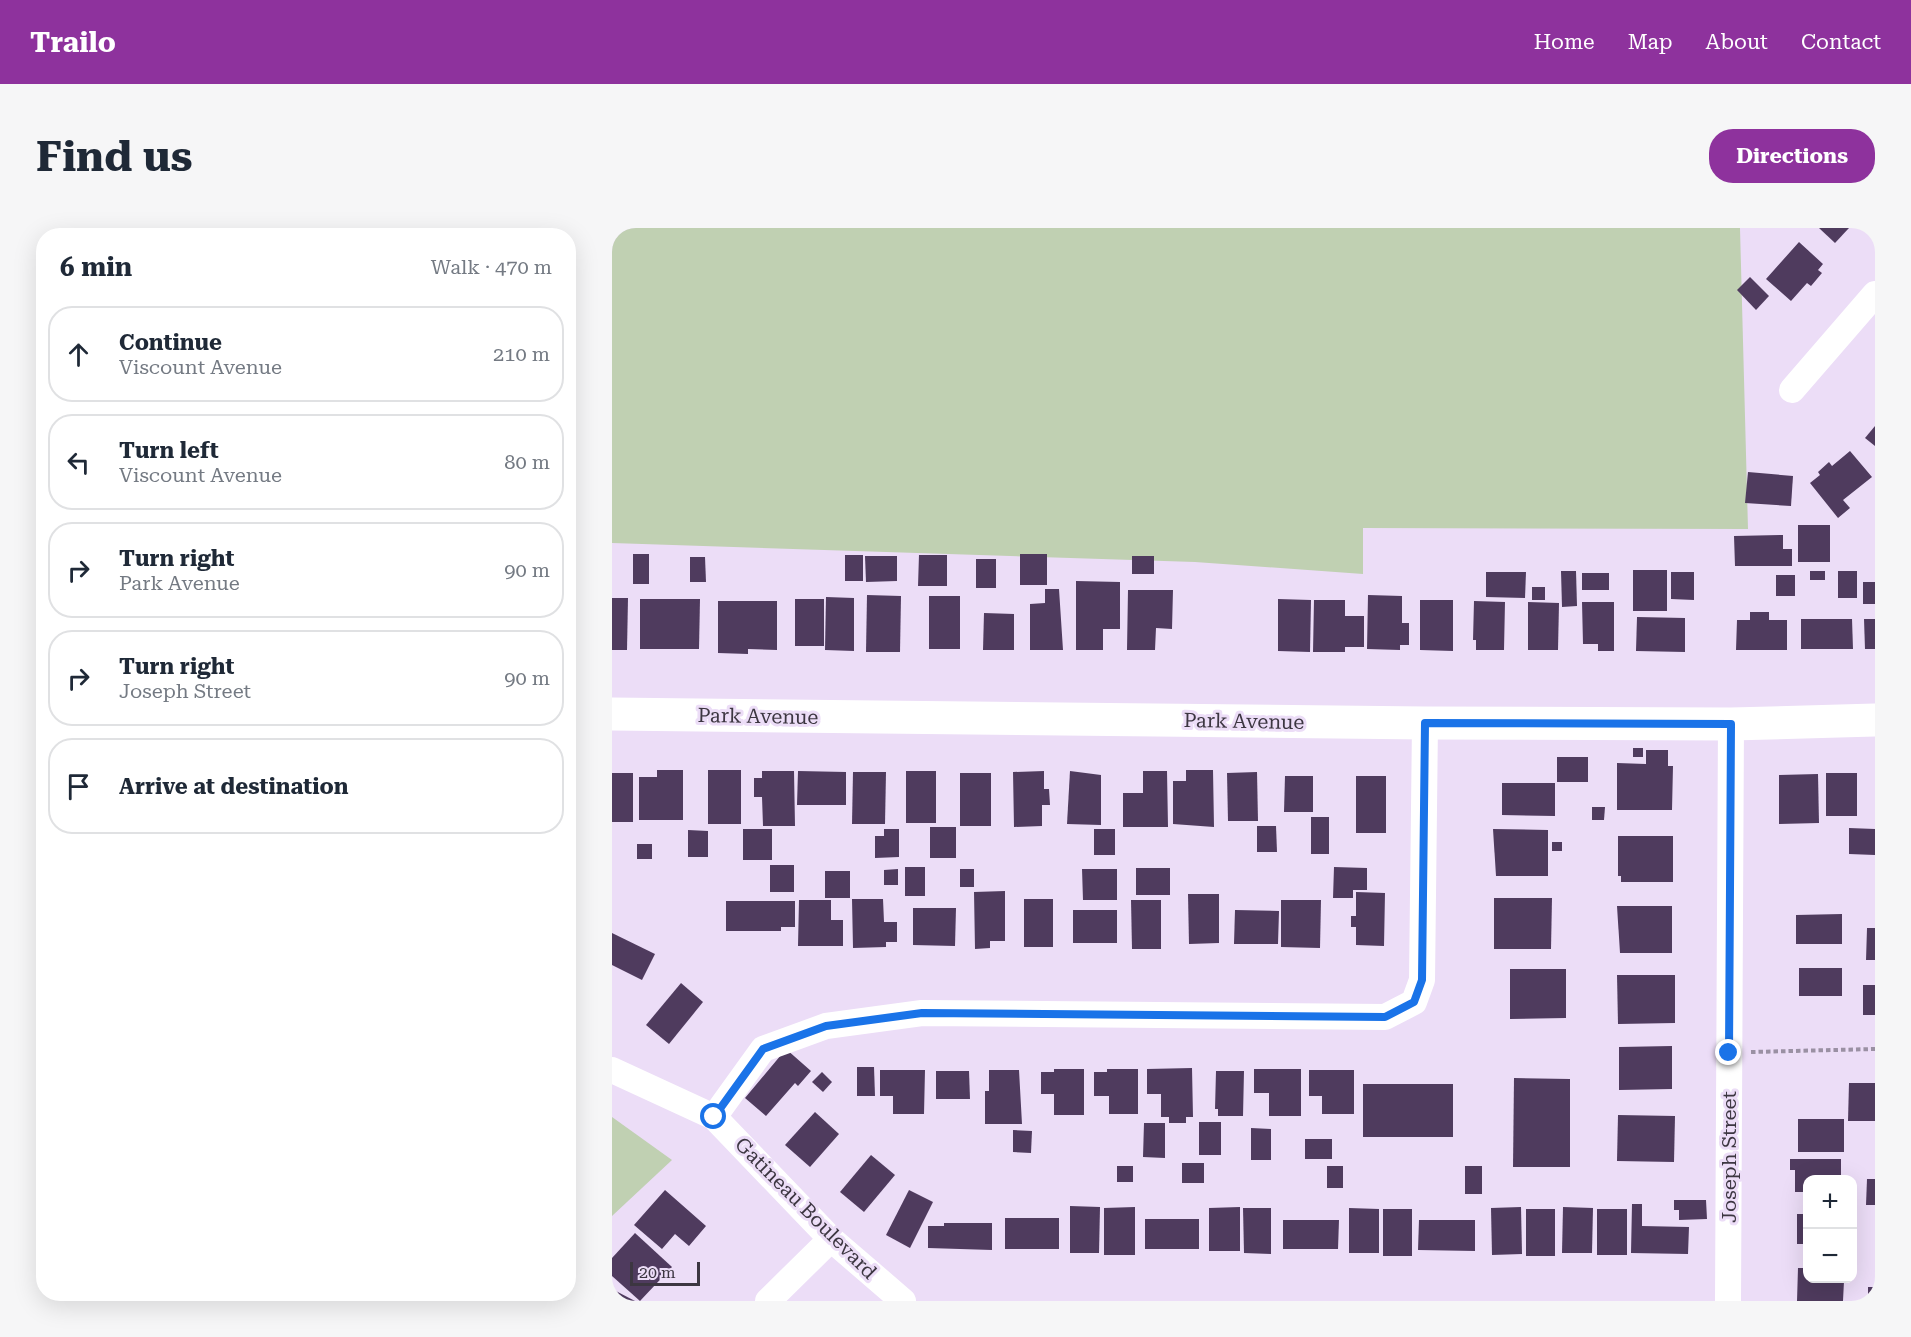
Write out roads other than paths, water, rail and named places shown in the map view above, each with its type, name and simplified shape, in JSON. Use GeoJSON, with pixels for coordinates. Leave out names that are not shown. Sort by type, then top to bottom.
{"type":"FeatureCollection","features":[{"type":"Feature","properties":{"kind":"street"},"geometry":{"type":"LineString","coordinates":[[1792,390],[1875,294]]}},
{"type":"Feature","properties":{"kind":"street","name":"Park Avenue"},"geometry":{"type":"LineString","coordinates":[[612,714],[1425,723],[1731,724],[1875,720]]}},
{"type":"Feature","properties":{"kind":"street"},"geometry":{"type":"LineString","coordinates":[[714,1117],[763,1049],[826,1026],[922,1013],[1385,1017],[1414,1002],[1422,980],[1425,723]]}},
{"type":"Feature","properties":{"kind":"street","name":"Joseph Street"},"geometry":{"type":"LineString","coordinates":[[1728,1301],[1731,724]]}},
{"type":"Feature","properties":{"kind":"street","name":"Gatineau Boulevard"},"geometry":{"type":"LineString","coordinates":[[612,1070],[714,1117],[831,1239],[903,1301]]}},
{"type":"Feature","properties":{"kind":"street"},"geometry":{"type":"LineString","coordinates":[[768,1301],[831,1239]]}}]}
